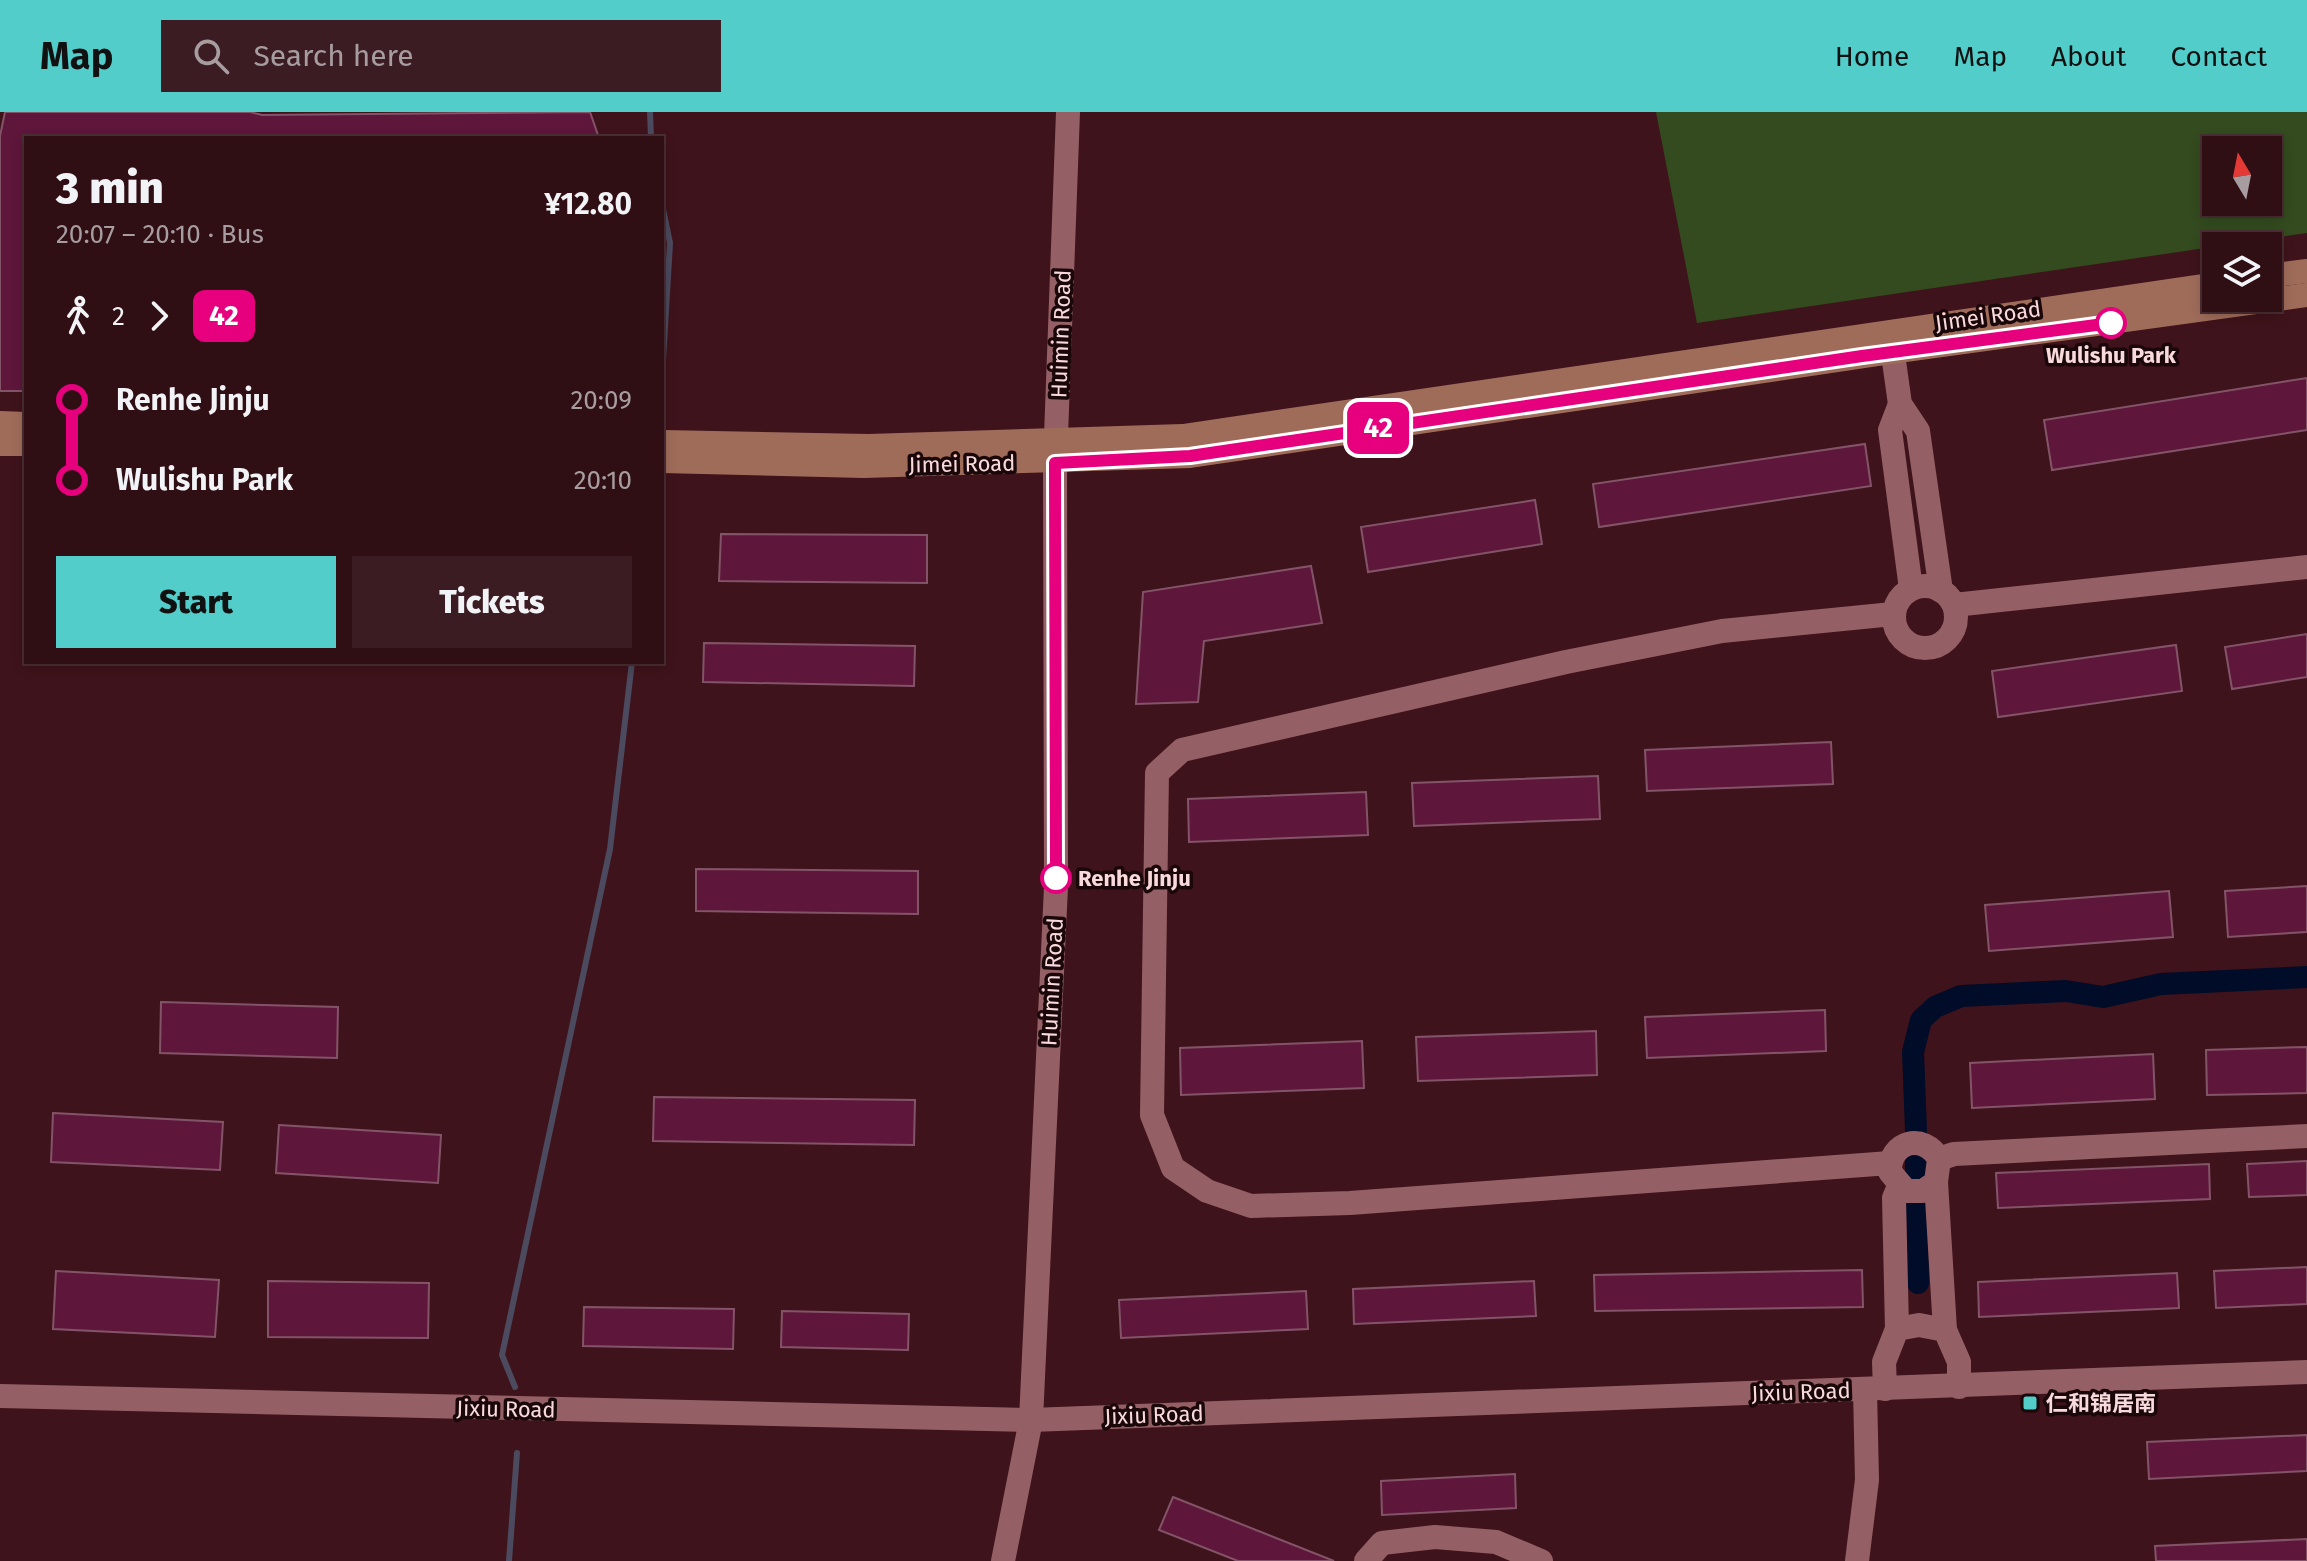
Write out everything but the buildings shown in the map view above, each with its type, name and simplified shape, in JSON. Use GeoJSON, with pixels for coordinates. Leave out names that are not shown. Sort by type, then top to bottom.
{"type":"FeatureCollection","features":[{"type":"Feature","properties":{"kind":"main road"},"geometry":{"type":"LineString","coordinates":[[2282,274],[2307,271]]}},
{"type":"Feature","properties":{"kind":"main road","name":"Jimei Road"},"geometry":{"type":"LineString","coordinates":[[1891,341],[2202,286]]}},
{"type":"Feature","properties":{"kind":"main road","name":"Jimei Road"},"geometry":{"type":"LineString","coordinates":[[664,461],[864,466],[1056,452],[1891,341],[2307,295]]}},
{"type":"Feature","properties":{"kind":"main road"},"geometry":{"type":"LineString","coordinates":[[0,423],[24,424]]}},
{"type":"Feature","properties":{"kind":"main road","name":"Jimei Road"},"geometry":{"type":"LineString","coordinates":[[664,442],[1056,452]]}},
{"type":"Feature","properties":{"kind":"main road"},"geometry":{"type":"LineString","coordinates":[[0,444],[24,444]]}},
{"type":"Feature","properties":{"kind":"street","name":"Huimin Road"},"geometry":{"type":"LineString","coordinates":[[1003,1561],[1031,1420],[1056,887],[1056,452],[1068,112]]}},
{"type":"Feature","properties":{"kind":"street"},"geometry":{"type":"LineString","coordinates":[[1891,341],[1900,404],[1918,431],[1947,598],[1955,625],[1944,642],[1925,648],[1915,647],[1898,634],[1893,614],[1902,595],[1911,589],[1931,587],[1947,598],[2307,567]]}},
{"type":"Feature","properties":{"kind":"street"},"geometry":{"type":"LineString","coordinates":[[1900,404],[1890,430],[1911,589]]}},
{"type":"Feature","properties":{"kind":"street"},"geometry":{"type":"LineString","coordinates":[[1893,614],[1722,631],[1566,662],[1182,750],[1157,773],[1152,1115],[1173,1168],[1207,1191],[1251,1206],[1894,1175],[1914,1193],[1954,1154],[2307,1136]]}},
{"type":"Feature","properties":{"kind":"street"},"geometry":{"type":"LineString","coordinates":[[1857,1561],[1875,1389],[1897,1329],[1894,1175],[1898,1149],[1913,1142],[1929,1146],[1937,1170],[1945,1330],[1959,1362],[1959,1387]]}},
{"type":"Feature","properties":{"kind":"street"},"geometry":{"type":"LineString","coordinates":[[1897,1329],[1919,1325],[1945,1330]]}},
{"type":"Feature","properties":{"kind":"street","name":"Jixiu Road"},"geometry":{"type":"LineString","coordinates":[[0,1396],[1031,1420],[2307,1372]]}},
{"type":"Feature","properties":{"kind":"street"},"geometry":{"type":"LineString","coordinates":[[1366,1561],[1382,1543],[1435,1537],[1496,1542],[1541,1561]]}},
{"type":"Feature","properties":{"kind":"green space"},"geometry":{"type":"Polygon","coordinates":[[[1656,112],[2307,112],[2307,233],[2282,237],[2282,232],[2202,232],[2202,248],[1697,323],[1656,112]]]}},
{"type":"Feature","properties":{"kind":"waterway"},"geometry":{"type":"LineString","coordinates":[[650,112],[651,136]]}},
{"type":"Feature","properties":{"kind":"waterway"},"geometry":{"type":"LineString","coordinates":[[664,214],[670,243],[664,344]]}},
{"type":"Feature","properties":{"kind":"waterway"},"geometry":{"type":"LineString","coordinates":[[515,1387],[502,1355],[610,849],[632,664]]}},
{"type":"Feature","properties":{"kind":"waterway"},"geometry":{"type":"LineString","coordinates":[[1916,1131],[1913,1052],[1921,1020],[1935,1007],[1961,996],[2066,991],[2103,997],[2161,984],[2307,977]]}},
{"type":"Feature","properties":{"kind":"waterway"},"geometry":{"type":"LineString","coordinates":[[1916,1154],[1916,1180]]}},
{"type":"Feature","properties":{"kind":"waterway"},"geometry":{"type":"LineString","coordinates":[[1917,1204],[1918,1283]]}},
{"type":"Feature","properties":{"kind":"waterway"},"geometry":{"type":"LineString","coordinates":[[509,1561],[517,1453]]}},
{"type":"Feature","properties":{"kind":"bus line","name":"42"},"geometry":{"type":"LineString","coordinates":[[1056,878],[1055,463],[1190,456],[1862,356],[2111,323]]}},
{"type":"Feature","properties":{"kind":"place","name":"Wulishu Park"},"geometry":{"type":"Point","coordinates":[2111,323]}},
{"type":"Feature","properties":{"kind":"place","name":"Renhe Jinju"},"geometry":{"type":"Point","coordinates":[1056,878]}},
{"type":"Feature","properties":{"kind":"place","name":"仁和锦居南"},"geometry":{"type":"Point","coordinates":[2030,1403]}}]}
